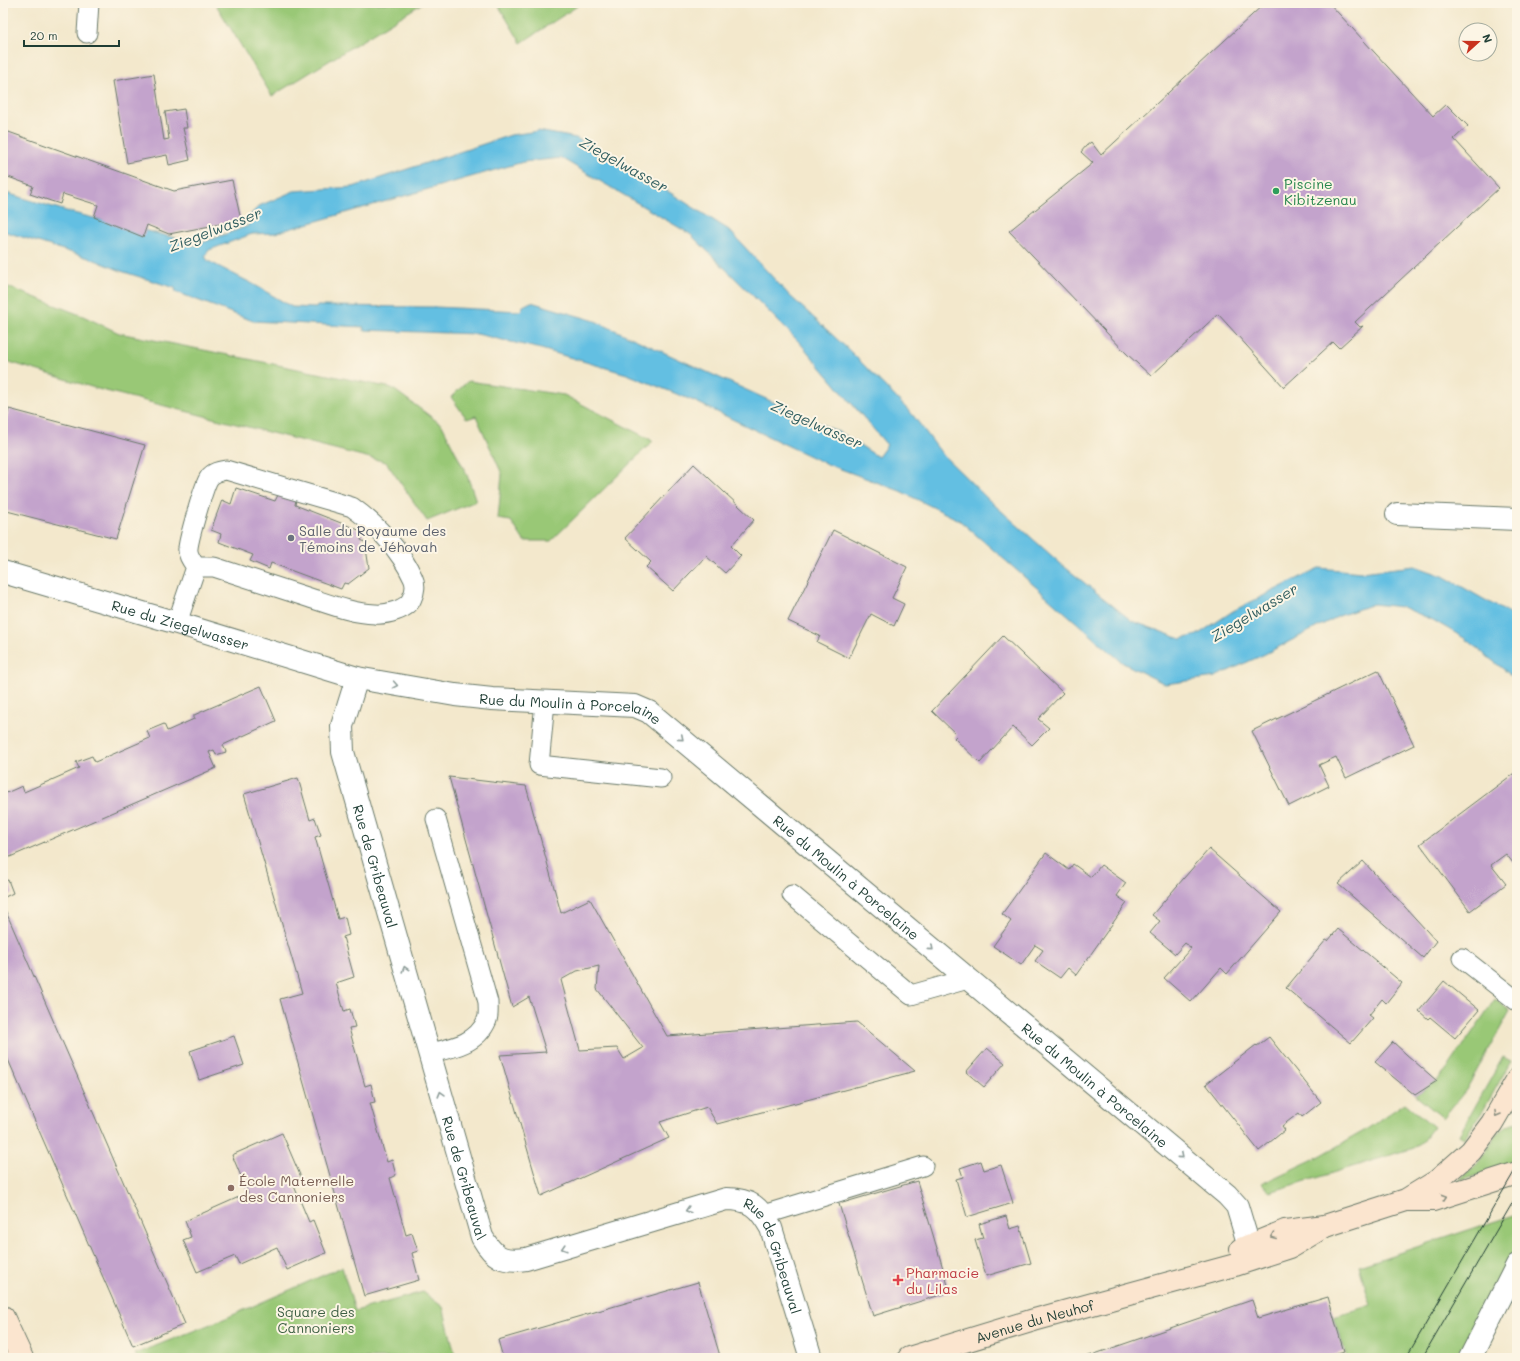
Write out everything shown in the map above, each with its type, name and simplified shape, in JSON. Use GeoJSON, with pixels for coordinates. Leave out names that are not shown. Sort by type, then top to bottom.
{"type":"FeatureCollection","features":[{"type":"Feature","properties":{"kind":"street"},"geometry":{"type":"LineString","coordinates":[[1398,514],[1517,519]]}},
{"type":"Feature","properties":{"kind":"street","name":"Rue du Ziegelwasser"},"geometry":{"type":"LineString","coordinates":[[3,572],[357,678]]}},
{"type":"Feature","properties":{"kind":"street","name":"Rue du Moulin à Porcelaine"},"geometry":{"type":"LineString","coordinates":[[357,678],[455,695],[545,702],[635,706],[649,712],[1227,1195],[1237,1206],[1249,1246]]}},
{"type":"Feature","properties":{"kind":"street","name":"Rue de Gribeauval"},"geometry":{"type":"LineString","coordinates":[[357,678],[342,726],[343,752],[482,1237],[488,1248],[498,1256],[510,1261],[526,1259],[726,1199],[741,1199],[755,1206],[763,1214],[772,1228],[811,1358]]}},
{"type":"Feature","properties":{"kind":"street","name":"Avenue du Neuhof"},"geometry":{"type":"LineString","coordinates":[[1160,1285],[1285,1232],[1324,1226],[1406,1200],[1437,1181],[1471,1150],[1492,1123],[1515,1089]]}},
{"type":"Feature","properties":{"kind":"street","name":"Avenue du Neuhof"},"geometry":{"type":"LineString","coordinates":[[1406,1200],[1433,1200],[1517,1173]]}},
{"type":"Feature","properties":{"kind":"street","name":"Avenue du Neuhof"},"geometry":{"type":"LineString","coordinates":[[909,1358],[1034,1320],[1235,1265],[1290,1247],[1324,1226]]}},
{"type":"Feature","properties":{"kind":"street"},"geometry":{"type":"LineString","coordinates":[[1470,1358],[1517,1265]]}},
{"type":"Feature","properties":{"kind":"street"},"geometry":{"type":"LineString","coordinates":[[3,1317],[22,1358]]}},
{"type":"Feature","properties":{"kind":"lane"},"geometry":{"type":"LineString","coordinates":[[87,33],[89,3]]}},
{"type":"Feature","properties":{"kind":"lane"},"geometry":{"type":"LineString","coordinates":[[226,470],[352,507],[369,518],[398,553],[414,579],[415,591],[411,602],[404,607],[391,612],[376,614],[347,610],[214,567],[196,567],[190,558],[187,548],[199,508],[209,478],[216,472],[226,470]]}},
{"type":"Feature","properties":{"kind":"lane"},"geometry":{"type":"LineString","coordinates":[[177,623],[196,567]]}},
{"type":"Feature","properties":{"kind":"lane"},"geometry":{"type":"LineString","coordinates":[[545,702],[539,764],[661,778]]}},
{"type":"Feature","properties":{"kind":"lane"},"geometry":{"type":"LineString","coordinates":[[430,1053],[460,1046],[478,1035],[488,1019],[488,1002],[436,818]]}},
{"type":"Feature","properties":{"kind":"lane"},"geometry":{"type":"LineString","coordinates":[[792,895],[911,995],[968,979]]}},
{"type":"Feature","properties":{"kind":"lane"},"geometry":{"type":"LineString","coordinates":[[1462,958],[1517,1001]]}},
{"type":"Feature","properties":{"kind":"lane"},"geometry":{"type":"LineString","coordinates":[[763,1214],[923,1166]]}},
{"type":"Feature","properties":{"kind":"green space"},"geometry":{"type":"Polygon","coordinates":[[[215,3],[423,3],[272,96],[215,3]]]}},
{"type":"Feature","properties":{"kind":"green space"},"geometry":{"type":"Polygon","coordinates":[[[497,3],[582,3],[521,43],[497,3]]]}},
{"type":"Feature","properties":{"kind":"green space"},"geometry":{"type":"Polygon","coordinates":[[[3,285],[83,316],[119,333],[392,388],[442,425],[467,475],[476,501],[427,521],[386,462],[98,389],[3,360],[3,285]]]}},
{"type":"Feature","properties":{"kind":"green space"},"geometry":{"type":"Polygon","coordinates":[[[468,381],[564,395],[653,441],[551,541],[524,541],[511,521],[498,519],[502,474],[476,416],[467,419],[451,397],[468,381]]]}},
{"type":"Feature","properties":{"kind":"green space"},"geometry":{"type":"Polygon","coordinates":[[[1495,999],[1510,1011],[1466,1090],[1443,1118],[1415,1095],[1437,1081],[1450,1065],[1495,999]]]}},
{"type":"Feature","properties":{"kind":"green space"},"geometry":{"type":"Polygon","coordinates":[[[1503,1057],[1511,1061],[1483,1111],[1464,1138],[1459,1135],[1503,1057]]]}},
{"type":"Feature","properties":{"kind":"green space"},"geometry":{"type":"Polygon","coordinates":[[[1405,1103],[1434,1127],[1424,1140],[1414,1148],[1270,1192],[1261,1184],[1320,1156],[1364,1131],[1405,1103]]]}},
{"type":"Feature","properties":{"kind":"green space"},"geometry":{"type":"Polygon","coordinates":[[[1517,1122],[1517,1163],[1460,1181],[1477,1164],[1499,1133],[1510,1124],[1517,1122]]]}},
{"type":"Feature","properties":{"kind":"green space"},"geometry":{"type":"Polygon","coordinates":[[[1517,1214],[1517,1248],[1463,1358],[1347,1358],[1334,1317],[1371,1305],[1359,1266],[1517,1214]]]}},
{"type":"Feature","properties":{"kind":"green space","name":"Square des Cannoniers"},"geometry":{"type":"Polygon","coordinates":[[[342,1267],[355,1311],[423,1292],[443,1307],[456,1358],[137,1358],[135,1354],[226,1318],[342,1267]]]}},
{"type":"Feature","properties":{"kind":"water","name":"Ziegelwasser"},"geometry":{"type":"Polygon","coordinates":[[[538,131],[576,138],[658,185],[729,230],[789,295],[850,351],[912,414],[943,455],[989,500],[1061,564],[1132,621],[1181,639],[1197,635],[1233,611],[1319,568],[1361,572],[1415,566],[1443,576],[1517,618],[1517,680],[1464,638],[1433,620],[1402,607],[1373,604],[1339,616],[1265,654],[1215,677],[1165,684],[1123,663],[959,520],[900,491],[822,462],[694,401],[627,374],[541,349],[477,334],[363,330],[364,327],[253,321],[176,292],[175,288],[121,271],[95,260],[3,231],[3,192],[73,213],[188,241],[193,246],[248,226],[251,214],[259,206],[294,191],[353,187],[511,135],[538,131]],[[561,158],[523,162],[275,233],[252,234],[209,250],[205,256],[208,261],[253,284],[292,307],[435,307],[521,311],[523,306],[531,302],[595,321],[843,434],[878,457],[887,445],[800,343],[690,234],[561,158]]]}},
{"type":"Feature","properties":{"kind":"building","name":"Piscine Kibitzenau"},"geometry":{"type":"Polygon","coordinates":[[[1265,3],[1329,3],[1433,116],[1446,104],[1468,126],[1454,139],[1499,188],[1355,322],[1360,327],[1363,326],[1339,348],[1333,342],[1284,387],[1218,314],[1151,376],[1127,354],[1009,231],[1093,163],[1081,152],[1086,146],[1091,142],[1101,155],[1265,3]]]}},
{"type":"Feature","properties":{"kind":"building"},"geometry":{"type":"Polygon","coordinates":[[[154,74],[164,140],[169,139],[165,112],[184,109],[187,128],[183,128],[190,160],[169,165],[167,155],[127,163],[113,81],[154,74]]]}},
{"type":"Feature","properties":{"kind":"building"},"geometry":{"type":"Polygon","coordinates":[[[3,130],[174,191],[232,180],[241,220],[169,234],[147,225],[143,237],[94,217],[98,205],[63,194],[60,204],[30,194],[33,186],[3,175],[3,130]]]}},
{"type":"Feature","properties":{"kind":"building"},"geometry":{"type":"Polygon","coordinates":[[[9,409],[145,445],[116,539],[3,510],[3,431],[9,409]]]}},
{"type":"Feature","properties":{"kind":"building"},"geometry":{"type":"Polygon","coordinates":[[[694,464],[754,520],[731,546],[741,556],[725,573],[706,556],[673,591],[646,567],[651,562],[625,538],[694,464]]]}},
{"type":"Feature","properties":{"kind":"building","name":"Salle du Royaume des Témoins de Jéhovah"},"geometry":{"type":"Polygon","coordinates":[[[236,488],[275,501],[279,493],[296,499],[295,505],[364,532],[361,540],[365,542],[369,568],[348,584],[344,583],[341,589],[271,563],[269,569],[250,561],[253,555],[219,542],[221,534],[211,530],[222,500],[231,504],[236,488]]]}},
{"type":"Feature","properties":{"kind":"building"},"geometry":{"type":"Polygon","coordinates":[[[833,530],[907,567],[892,598],[904,604],[894,626],[871,614],[849,658],[817,642],[820,636],[788,621],[833,530]]]}},
{"type":"Feature","properties":{"kind":"building"},"geometry":{"type":"Polygon","coordinates":[[[1003,636],[1063,693],[1038,719],[1049,728],[1032,745],[1013,727],[980,763],[954,738],[957,735],[932,711],[1003,636]]]}},
{"type":"Feature","properties":{"kind":"building"},"geometry":{"type":"Polygon","coordinates":[[[1378,670],[1414,745],[1346,778],[1336,757],[1319,765],[1329,786],[1289,806],[1252,731],[1378,670]]]}},
{"type":"Feature","properties":{"kind":"building"},"geometry":{"type":"Polygon","coordinates":[[[261,686],[276,721],[223,745],[226,752],[216,755],[214,750],[209,752],[216,768],[3,860],[3,801],[6,800],[4,794],[22,786],[24,792],[79,768],[76,762],[92,756],[95,762],[150,738],[147,731],[164,724],[167,731],[194,719],[194,715],[261,686]]]}},
{"type":"Feature","properties":{"kind":"building"},"geometry":{"type":"Polygon","coordinates":[[[1517,771],[1517,868],[1506,854],[1491,865],[1506,884],[1470,911],[1420,844],[1517,771]]]}},
{"type":"Feature","properties":{"kind":"building"},"geometry":{"type":"Polygon","coordinates":[[[449,777],[526,786],[561,913],[590,899],[667,1036],[857,1022],[915,1071],[717,1124],[707,1107],[660,1122],[669,1138],[541,1196],[500,1055],[546,1052],[529,997],[512,1007],[449,777]],[[599,966],[577,971],[561,980],[580,1050],[617,1048],[624,1059],[643,1048],[597,989],[599,966]]]}},
{"type":"Feature","properties":{"kind":"building"},"geometry":{"type":"Polygon","coordinates":[[[298,778],[310,820],[315,818],[321,835],[315,837],[338,919],[345,917],[349,935],[343,937],[354,977],[336,983],[344,1011],[350,1009],[355,1027],[349,1028],[365,1086],[371,1084],[375,1102],[370,1103],[387,1162],[392,1160],[396,1175],[390,1178],[406,1235],[412,1233],[418,1251],[412,1253],[419,1280],[364,1296],[280,999],[302,993],[244,794],[298,778]]]}},
{"type":"Feature","properties":{"kind":"building"},"geometry":{"type":"Polygon","coordinates":[[[1209,849],[1281,912],[1227,974],[1221,968],[1191,1002],[1164,978],[1191,948],[1185,943],[1175,954],[1150,933],[1160,921],[1152,915],[1209,849]]]}},
{"type":"Feature","properties":{"kind":"building"},"geometry":{"type":"Polygon","coordinates":[[[1046,853],[1069,870],[1073,864],[1091,877],[1101,865],[1126,883],[1117,896],[1127,903],[1076,975],[1068,968],[1060,978],[1035,961],[1043,950],[1035,945],[1021,965],[993,946],[1011,921],[1002,914],[1046,853]]]}},
{"type":"Feature","properties":{"kind":"building"},"geometry":{"type":"Polygon","coordinates":[[[1363,861],[1436,941],[1423,958],[1338,884],[1363,861]]]}},
{"type":"Feature","properties":{"kind":"building"},"geometry":{"type":"Polygon","coordinates":[[[3,878],[4,881],[8,880],[13,893],[3,898],[3,878]]]}},
{"type":"Feature","properties":{"kind":"building"},"geometry":{"type":"Polygon","coordinates":[[[3,905],[185,1324],[133,1346],[3,1048],[3,905]]]}},
{"type":"Feature","properties":{"kind":"building"},"geometry":{"type":"Polygon","coordinates":[[[1338,929],[1402,983],[1386,1003],[1382,999],[1369,1015],[1373,1018],[1351,1043],[1286,988],[1326,940],[1328,941],[1338,929]]]}},
{"type":"Feature","properties":{"kind":"building"},"geometry":{"type":"Polygon","coordinates":[[[1444,981],[1479,1010],[1455,1038],[1430,1017],[1428,1019],[1419,1011],[1444,981]]]}},
{"type":"Feature","properties":{"kind":"building"},"geometry":{"type":"Polygon","coordinates":[[[234,1036],[244,1065],[199,1080],[190,1051],[234,1036]]]}},
{"type":"Feature","properties":{"kind":"building"},"geometry":{"type":"Polygon","coordinates":[[[1269,1037],[1321,1102],[1302,1117],[1299,1113],[1282,1126],[1285,1130],[1259,1151],[1206,1084],[1256,1045],[1257,1046],[1269,1037]]]}},
{"type":"Feature","properties":{"kind":"building"},"geometry":{"type":"Polygon","coordinates":[[[1393,1042],[1437,1081],[1415,1095],[1375,1062],[1393,1042]]]}},
{"type":"Feature","properties":{"kind":"building"},"geometry":{"type":"Polygon","coordinates":[[[987,1048],[1005,1063],[984,1087],[966,1072],[987,1048]]]}},
{"type":"Feature","properties":{"kind":"building"},"geometry":{"type":"Polygon","coordinates":[[[282,1133],[303,1182],[294,1186],[309,1222],[313,1220],[326,1253],[287,1270],[277,1247],[239,1264],[235,1256],[197,1272],[183,1240],[191,1237],[185,1221],[248,1193],[232,1155],[282,1133]]]}},
{"type":"Feature","properties":{"kind":"building"},"geometry":{"type":"Polygon","coordinates":[[[981,1161],[984,1170],[1001,1165],[1013,1203],[967,1217],[956,1179],[963,1177],[960,1168],[981,1161]]]}},
{"type":"Feature","properties":{"kind":"building"},"geometry":{"type":"Polygon","coordinates":[[[917,1181],[950,1292],[873,1316],[839,1204],[917,1181]]]}},
{"type":"Feature","properties":{"kind":"building"},"geometry":{"type":"Polygon","coordinates":[[[1006,1216],[1010,1229],[1020,1226],[1031,1263],[986,1276],[975,1240],[983,1238],[979,1224],[1006,1216]]]}},
{"type":"Feature","properties":{"kind":"building"},"geometry":{"type":"Polygon","coordinates":[[[698,1282],[720,1356],[712,1358],[503,1358],[498,1340],[698,1282]]]}},
{"type":"Feature","properties":{"kind":"building"},"geometry":{"type":"Polygon","coordinates":[[[1328,1297],[1344,1352],[1324,1358],[1083,1358],[1252,1300],[1258,1318],[1328,1297]]]}},
{"type":"Feature","properties":{"kind":"tram line"},"geometry":{"type":"LineString","coordinates":[[1406,1358],[1517,1167]]}},
{"type":"Feature","properties":{"kind":"tram line"},"geometry":{"type":"LineString","coordinates":[[1422,1358],[1517,1195]]}},
{"type":"Feature","properties":{"kind":"place","name":"Piscine Kibitzenau"},"geometry":{"type":"Point","coordinates":[1276,191]}},
{"type":"Feature","properties":{"kind":"place","name":"Salle du Royaume des Témoins de Jéhovah"},"geometry":{"type":"Point","coordinates":[291,538]}},
{"type":"Feature","properties":{"kind":"place","name":"École Maternelle des Cannoniers"},"geometry":{"type":"Point","coordinates":[231,1188]}},
{"type":"Feature","properties":{"kind":"place","name":"Pharmacie du Lilas"},"geometry":{"type":"Point","coordinates":[898,1280]}}]}
